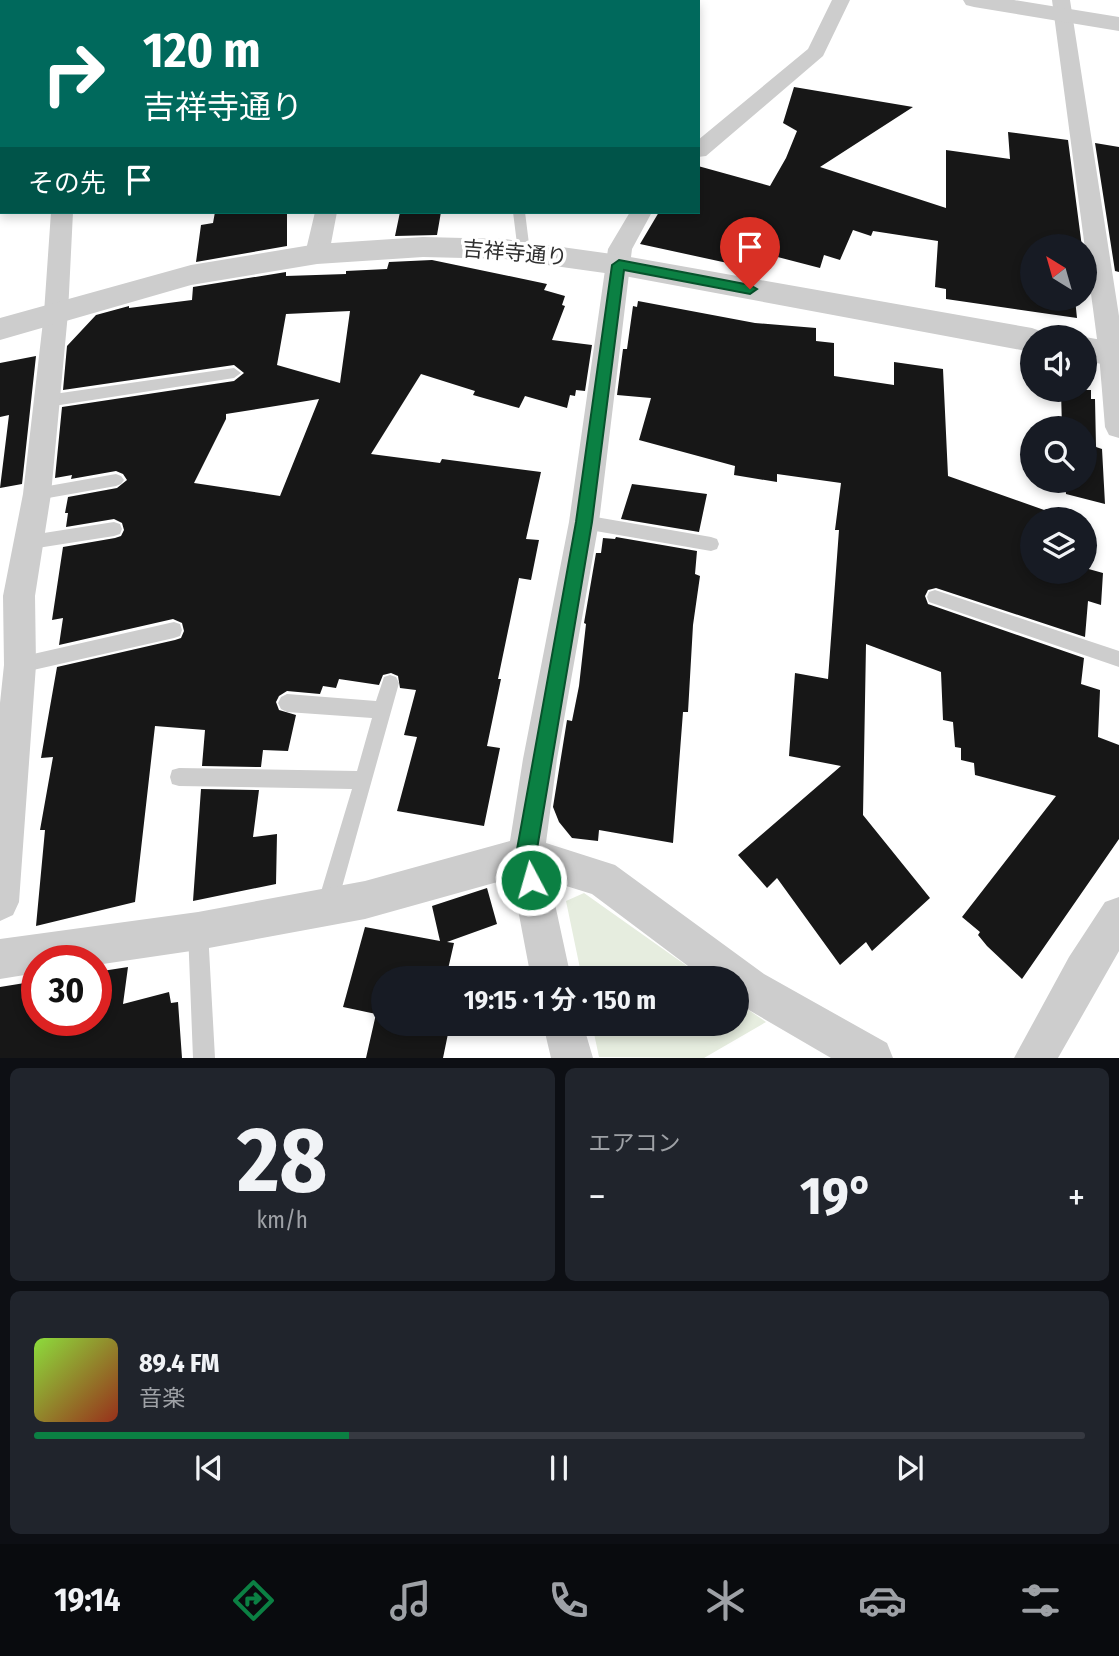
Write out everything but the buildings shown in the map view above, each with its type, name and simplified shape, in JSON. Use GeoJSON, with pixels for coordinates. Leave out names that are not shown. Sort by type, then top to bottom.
{"type":"FeatureCollection","features":[{"type":"Feature","properties":{"kind":"street"},"geometry":{"type":"LineString","coordinates":[[700,149],[816,52],[841,0]]}},
{"type":"Feature","properties":{"kind":"street"},"geometry":{"type":"LineString","coordinates":[[974,0],[1062,7],[1119,24]]}},
{"type":"Feature","properties":{"kind":"street"},"geometry":{"type":"LineString","coordinates":[[1062,7],[1105,353],[1119,427]]}},
{"type":"Feature","properties":{"kind":"street"},"geometry":{"type":"LineString","coordinates":[[0,901],[20,665],[19,596],[31,542],[37,495],[56,313],[62,214]]}},
{"type":"Feature","properties":{"kind":"street"},"geometry":{"type":"LineString","coordinates":[[317,254],[326,214]]}},
{"type":"Feature","properties":{"kind":"street"},"geometry":{"type":"LineString","coordinates":[[549,966],[526,855],[584,522],[620,249],[640,214]]}},
{"type":"Feature","properties":{"kind":"street","name":"吉祥寺通り"},"geometry":{"type":"LineString","coordinates":[[0,329],[191,275],[317,254],[423,247],[524,252],[619,265],[1020,338]]}},
{"type":"Feature","properties":{"kind":"street"},"geometry":{"type":"LineString","coordinates":[[0,959],[198,931],[365,900],[526,855],[602,878],[750,988],[872,1058]]}},
{"type":"Feature","properties":{"kind":"street"},"geometry":{"type":"LineString","coordinates":[[1035,1058],[1083,971],[1119,916]]}},
{"type":"Feature","properties":{"kind":"street"},"geometry":{"type":"LineString","coordinates":[[566,1036],[572,1058]]}},
{"type":"Feature","properties":{"kind":"lane"},"geometry":{"type":"LineString","coordinates":[[520,214],[524,252]]}},
{"type":"Feature","properties":{"kind":"lane"},"geometry":{"type":"LineString","coordinates":[[47,401],[234,373]]}},
{"type":"Feature","properties":{"kind":"lane"},"geometry":{"type":"LineString","coordinates":[[37,495],[116,480]]}},
{"type":"Feature","properties":{"kind":"lane"},"geometry":{"type":"LineString","coordinates":[[584,522],[711,544]]}},
{"type":"Feature","properties":{"kind":"lane"},"geometry":{"type":"LineString","coordinates":[[31,542],[114,529]]}},
{"type":"Feature","properties":{"kind":"lane"},"geometry":{"type":"LineString","coordinates":[[935,597],[1119,659]]}},
{"type":"Feature","properties":{"kind":"lane"},"geometry":{"type":"LineString","coordinates":[[20,665],[174,630]]}},
{"type":"Feature","properties":{"kind":"lane"},"geometry":{"type":"LineString","coordinates":[[326,907],[390,683]]}},
{"type":"Feature","properties":{"kind":"lane"},"geometry":{"type":"LineString","coordinates":[[287,703],[382,710]]}},
{"type":"Feature","properties":{"kind":"lane"},"geometry":{"type":"LineString","coordinates":[[179,777],[364,780]]}},
{"type":"Feature","properties":{"kind":"lane"},"geometry":{"type":"LineString","coordinates":[[198,931],[204,1058]]}},
{"type":"Feature","properties":{"kind":"shaded area"},"geometry":{"type":"Polygon","coordinates":[[[584,893],[687,966],[580,966],[566,901],[584,893]]]}},
{"type":"Feature","properties":{"kind":"shaded area"},"geometry":{"type":"Polygon","coordinates":[[[749,1010],[766,1022],[749,1032],[749,1010]]]}},
{"type":"Feature","properties":{"kind":"shaded area"},"geometry":{"type":"Polygon","coordinates":[[[595,1036],[742,1036],[704,1058],[599,1057],[595,1036]]]}},
{"type":"Feature","properties":{"kind":"route"},"geometry":{"type":"LineString","coordinates":[[531,880],[526,855],[540,759],[584,522],[619,265],[750,289]]}}]}
